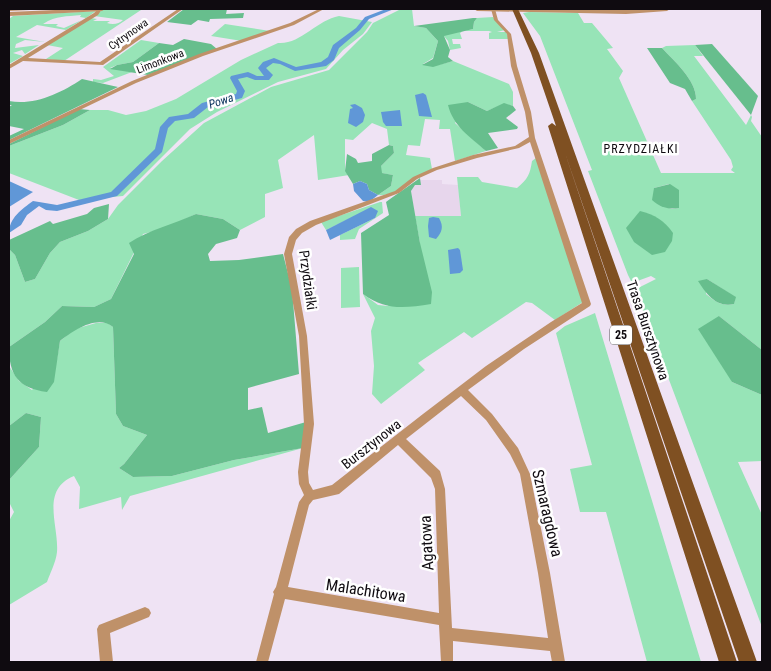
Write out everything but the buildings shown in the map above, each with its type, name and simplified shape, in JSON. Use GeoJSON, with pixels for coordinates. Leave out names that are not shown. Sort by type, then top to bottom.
{"type":"FeatureCollection","features":[{"type":"Feature","properties":{"kind":"main road","name":"Trasa Bursztynowa"},"geometry":{"type":"LineString","coordinates":[[511,9],[529,58],[728,662]]}},
{"type":"Feature","properties":{"kind":"main road","name":"Trasa Bursztynowa"},"geometry":{"type":"LineString","coordinates":[[511,9],[538,59],[748,662]]}},
{"type":"Feature","properties":{"kind":"street"},"geometry":{"type":"LineString","coordinates":[[10,14],[30,9]]}},
{"type":"Feature","properties":{"kind":"street"},"geometry":{"type":"LineString","coordinates":[[10,14],[101,9]]}},
{"type":"Feature","properties":{"kind":"street"},"geometry":{"type":"LineString","coordinates":[[9,67],[96,14],[101,9]]}},
{"type":"Feature","properties":{"kind":"street","name":"Cytrynowa"},"geometry":{"type":"LineString","coordinates":[[22,59],[101,64],[181,9]]}},
{"type":"Feature","properties":{"kind":"street","name":"Limonkowa"},"geometry":{"type":"LineString","coordinates":[[9,142],[134,82],[201,55],[276,30],[322,9]]}},
{"type":"Feature","properties":{"kind":"street"},"geometry":{"type":"LineString","coordinates":[[477,9],[577,10]]}},
{"type":"Feature","properties":{"kind":"street"},"geometry":{"type":"LineString","coordinates":[[493,9],[496,20],[509,34],[514,66],[528,112],[532,138]]}},
{"type":"Feature","properties":{"kind":"street"},"geometry":{"type":"LineString","coordinates":[[539,9],[632,12],[667,9]]}},
{"type":"Feature","properties":{"kind":"street","name":"Bursztynowa"},"geometry":{"type":"LineString","coordinates":[[310,496],[335,490],[399,439],[550,326],[587,304],[532,138]]}},
{"type":"Feature","properties":{"kind":"street","name":"Przydziałki"},"geometry":{"type":"LineString","coordinates":[[310,496],[304,484],[309,424],[303,336],[288,254],[292,238],[298,231],[313,222],[397,192],[415,178],[435,169],[492,151],[518,147],[532,138]]}},
{"type":"Feature","properties":{"kind":"street","name":"Szmaragdowa"},"geometry":{"type":"LineString","coordinates":[[462,391],[489,417],[514,451],[524,474],[544,573],[558,662]]}},
{"type":"Feature","properties":{"kind":"street","name":"Agatowa"},"geometry":{"type":"LineString","coordinates":[[399,439],[436,475],[440,489],[448,662]]}},
{"type":"Feature","properties":{"kind":"street"},"geometry":{"type":"LineString","coordinates":[[262,662],[304,502],[310,496]]}},
{"type":"Feature","properties":{"kind":"street","name":"Malachitowa"},"geometry":{"type":"LineString","coordinates":[[280,592],[446,620]]}},
{"type":"Feature","properties":{"kind":"street"},"geometry":{"type":"LineString","coordinates":[[106,662],[103,629],[145,613]]}},
{"type":"Feature","properties":{"kind":"street"},"geometry":{"type":"LineString","coordinates":[[447,634],[555,645]]}},
{"type":"Feature","properties":{"kind":"shaded area"},"geometry":{"type":"Polygon","coordinates":[[[420,180],[442,180],[442,184],[458,185],[461,216],[415,216],[411,191],[415,185],[420,185],[420,180]]]}},
{"type":"Feature","properties":{"kind":"green space"},"geometry":{"type":"Polygon","coordinates":[[[169,9],[141,10],[64,61],[46,59],[63,48],[47,45],[91,18],[97,19],[93,21],[110,21],[107,23],[116,24],[123,20],[94,16],[102,10],[169,9]]]}},
{"type":"Feature","properties":{"kind":"green space"},"geometry":{"type":"Polygon","coordinates":[[[184,9],[227,9],[226,14],[244,13],[243,18],[210,19],[209,22],[198,20],[191,25],[167,22],[184,9]]]}},
{"type":"Feature","properties":{"kind":"green space"},"geometry":{"type":"Polygon","coordinates":[[[401,9],[412,9],[414,26],[426,28],[438,41],[433,58],[423,64],[438,65],[453,61],[509,84],[513,92],[513,106],[504,104],[487,111],[468,102],[455,123],[486,151],[455,161],[450,129],[439,129],[440,120],[425,119],[420,146],[408,145],[406,155],[430,158],[432,169],[399,190],[385,195],[378,195],[391,186],[393,175],[381,173],[381,166],[394,153],[393,146],[389,145],[387,129],[372,123],[353,140],[345,139],[345,170],[349,175],[318,180],[314,135],[278,160],[283,188],[265,194],[265,217],[240,230],[223,219],[196,214],[166,228],[143,234],[111,299],[94,307],[62,306],[45,322],[9,347],[9,249],[15,255],[25,282],[35,279],[50,253],[60,242],[88,231],[108,219],[118,205],[162,161],[204,123],[271,87],[329,70],[367,32],[373,23],[401,9]]]}},
{"type":"Feature","properties":{"kind":"green space"},"geometry":{"type":"Polygon","coordinates":[[[96,11],[86,18],[80,17],[81,15],[62,17],[43,24],[58,24],[56,26],[64,28],[82,20],[66,30],[37,25],[16,37],[45,42],[25,40],[16,44],[15,48],[39,45],[25,54],[22,50],[13,53],[23,56],[9,64],[9,19],[13,16],[96,11]]]}},
{"type":"Feature","properties":{"kind":"green space"},"geometry":{"type":"Polygon","coordinates":[[[523,13],[578,13],[584,23],[592,23],[613,48],[607,49],[623,71],[619,78],[661,173],[735,173],[731,170],[733,167],[731,160],[692,101],[696,99],[695,92],[684,71],[662,48],[666,46],[695,45],[703,56],[694,56],[746,125],[751,115],[751,121],[762,137],[762,350],[719,316],[732,382],[762,395],[762,461],[738,462],[762,515],[762,627],[636,292],[636,289],[656,279],[651,276],[632,283],[628,275],[588,171],[592,170],[540,36],[523,13]],[[669,184],[654,188],[659,205],[672,209],[679,208],[669,184]],[[707,279],[706,294],[719,303],[726,305],[734,304],[735,297],[707,279]]]}},
{"type":"Feature","properties":{"kind":"green space"},"geometry":{"type":"Polygon","coordinates":[[[339,16],[372,22],[363,34],[343,50],[326,69],[278,82],[217,112],[190,129],[123,196],[79,200],[9,173],[9,146],[63,125],[90,110],[108,110],[126,115],[146,111],[176,99],[241,60],[278,43],[294,40],[323,22],[339,16]]]}},
{"type":"Feature","properties":{"kind":"green space"},"geometry":{"type":"Polygon","coordinates":[[[493,17],[505,30],[497,32],[506,32],[509,39],[489,39],[489,33],[492,32],[489,31],[463,31],[473,29],[477,18],[493,17]]]}},
{"type":"Feature","properties":{"kind":"green space"},"geometry":{"type":"Polygon","coordinates":[[[477,18],[473,29],[444,36],[450,50],[448,57],[453,61],[433,67],[422,65],[433,59],[438,41],[426,28],[414,26],[477,18]]]}},
{"type":"Feature","properties":{"kind":"green space"},"geometry":{"type":"Polygon","coordinates":[[[225,24],[270,31],[242,41],[211,36],[225,24]]]}},
{"type":"Feature","properties":{"kind":"green space"},"geometry":{"type":"Polygon","coordinates":[[[463,31],[460,33],[462,39],[452,39],[453,44],[460,44],[461,48],[450,50],[448,41],[443,35],[463,31]]]}},
{"type":"Feature","properties":{"kind":"green space"},"geometry":{"type":"Polygon","coordinates":[[[184,39],[211,44],[217,49],[148,75],[110,69],[117,65],[133,62],[159,43],[173,45],[184,39]]]}},
{"type":"Feature","properties":{"kind":"green space"},"geometry":{"type":"Polygon","coordinates":[[[141,40],[159,43],[133,62],[110,68],[132,72],[103,83],[93,82],[93,79],[101,80],[114,76],[103,67],[141,40]]]}},
{"type":"Feature","properties":{"kind":"green space"},"geometry":{"type":"Polygon","coordinates":[[[712,44],[758,96],[751,115],[695,45],[712,44]]]}},
{"type":"Feature","properties":{"kind":"green space"},"geometry":{"type":"Polygon","coordinates":[[[647,48],[662,48],[684,71],[695,92],[696,99],[692,101],[685,89],[670,83],[647,48]]]}},
{"type":"Feature","properties":{"kind":"green space"},"geometry":{"type":"Polygon","coordinates":[[[82,79],[118,87],[9,140],[9,136],[24,129],[9,126],[9,107],[12,105],[9,105],[9,101],[28,102],[38,100],[65,89],[82,79]]]}},
{"type":"Feature","properties":{"kind":"green space"},"geometry":{"type":"Polygon","coordinates":[[[468,102],[487,111],[504,103],[513,106],[516,110],[506,118],[518,127],[517,129],[488,133],[498,148],[486,151],[468,136],[450,112],[448,105],[468,102]]]}},
{"type":"Feature","properties":{"kind":"green space"},"geometry":{"type":"Polygon","coordinates":[[[79,109],[90,110],[63,125],[9,146],[9,144],[79,109]]]}},
{"type":"Feature","properties":{"kind":"green space"},"geometry":{"type":"Polygon","coordinates":[[[389,145],[393,146],[394,153],[381,166],[382,173],[393,175],[391,186],[378,195],[369,190],[367,184],[360,181],[353,184],[345,171],[347,154],[356,159],[358,163],[372,161],[372,154],[389,145]]]}},
{"type":"Feature","properties":{"kind":"green space"},"geometry":{"type":"Polygon","coordinates":[[[536,158],[583,302],[555,320],[532,303],[526,302],[472,338],[464,332],[418,363],[425,370],[381,404],[372,394],[374,366],[371,331],[375,318],[363,294],[378,305],[388,306],[420,243],[415,216],[461,216],[457,177],[478,177],[482,182],[517,188],[526,179],[532,161],[536,158]]]}},
{"type":"Feature","properties":{"kind":"green space"},"geometry":{"type":"Polygon","coordinates":[[[420,178],[421,185],[415,185],[411,191],[420,243],[432,292],[431,304],[413,307],[388,306],[363,294],[361,233],[389,215],[386,202],[420,178]]]}},
{"type":"Feature","properties":{"kind":"green space"},"geometry":{"type":"Polygon","coordinates":[[[670,184],[679,190],[679,208],[671,209],[664,207],[652,200],[654,188],[670,184]]]}},
{"type":"Feature","properties":{"kind":"green space"},"geometry":{"type":"Polygon","coordinates":[[[382,202],[383,213],[359,229],[355,239],[340,240],[340,235],[375,218],[371,208],[326,230],[321,222],[382,202]]]}},
{"type":"Feature","properties":{"kind":"green space"},"geometry":{"type":"Polygon","coordinates":[[[109,204],[108,219],[88,231],[60,242],[50,253],[35,279],[25,282],[15,255],[9,249],[9,240],[50,221],[53,224],[87,214],[94,208],[109,204]]]}},
{"type":"Feature","properties":{"kind":"green space"},"geometry":{"type":"Polygon","coordinates":[[[640,211],[659,219],[673,233],[672,241],[665,252],[652,255],[634,242],[626,228],[640,211]]]}},
{"type":"Feature","properties":{"kind":"green space"},"geometry":{"type":"Polygon","coordinates":[[[196,214],[223,219],[240,230],[237,238],[216,244],[208,254],[210,261],[239,260],[283,254],[292,289],[299,374],[248,388],[248,410],[262,407],[268,433],[306,422],[303,448],[234,460],[172,476],[133,477],[119,468],[147,435],[123,426],[116,414],[113,327],[107,323],[100,322],[85,325],[60,341],[54,382],[47,392],[29,387],[17,378],[11,365],[9,347],[45,322],[62,306],[94,307],[111,299],[134,254],[129,243],[136,238],[196,214]]]}},
{"type":"Feature","properties":{"kind":"green space"},"geometry":{"type":"Polygon","coordinates":[[[359,267],[360,307],[341,308],[341,268],[359,267]]]}},
{"type":"Feature","properties":{"kind":"green space"},"geometry":{"type":"Polygon","coordinates":[[[707,279],[736,297],[734,304],[722,304],[713,299],[698,281],[707,279]]]}},
{"type":"Feature","properties":{"kind":"green space"},"geometry":{"type":"Polygon","coordinates":[[[595,313],[701,662],[647,662],[606,512],[580,512],[570,469],[592,465],[556,333],[565,326],[595,313]]]}},
{"type":"Feature","properties":{"kind":"green space"},"geometry":{"type":"Polygon","coordinates":[[[719,316],[762,350],[762,395],[732,382],[698,329],[719,316]]]}},
{"type":"Feature","properties":{"kind":"green space"},"geometry":{"type":"Polygon","coordinates":[[[96,323],[108,323],[113,327],[116,414],[123,426],[147,435],[119,468],[133,477],[172,476],[234,460],[303,448],[130,496],[122,510],[121,497],[79,509],[80,487],[74,476],[64,482],[57,490],[54,499],[57,552],[47,582],[9,605],[9,521],[14,512],[9,502],[9,480],[39,447],[41,417],[26,413],[9,426],[9,366],[19,381],[32,390],[57,359],[60,341],[75,329],[96,323]]]}},
{"type":"Feature","properties":{"kind":"green space"},"geometry":{"type":"Polygon","coordinates":[[[26,413],[41,417],[39,447],[9,480],[9,426],[26,413]]]}},
{"type":"Feature","properties":{"kind":"water"},"geometry":{"type":"Polygon","coordinates":[[[423,93],[426,95],[432,117],[419,116],[415,95],[423,93]]]}},
{"type":"Feature","properties":{"kind":"water"},"geometry":{"type":"Polygon","coordinates":[[[355,104],[362,108],[365,115],[363,122],[356,127],[348,123],[350,109],[353,108],[350,105],[355,104]]]}},
{"type":"Feature","properties":{"kind":"water"},"geometry":{"type":"Polygon","coordinates":[[[400,110],[402,126],[386,126],[381,112],[400,110]]]}},
{"type":"Feature","properties":{"kind":"water"},"geometry":{"type":"Polygon","coordinates":[[[9,181],[33,192],[9,207],[9,181]]]}},
{"type":"Feature","properties":{"kind":"water"},"geometry":{"type":"Polygon","coordinates":[[[360,181],[367,184],[369,190],[378,195],[369,202],[363,201],[354,191],[353,184],[360,181]]]}},
{"type":"Feature","properties":{"kind":"water"},"geometry":{"type":"Polygon","coordinates":[[[371,207],[378,211],[375,218],[330,240],[326,230],[371,207]]]}},
{"type":"Feature","properties":{"kind":"water"},"geometry":{"type":"Polygon","coordinates":[[[429,218],[439,218],[442,227],[436,239],[429,237],[429,218]]]}},
{"type":"Feature","properties":{"kind":"water"},"geometry":{"type":"Polygon","coordinates":[[[458,248],[460,250],[463,270],[460,273],[450,274],[448,250],[458,248]]]}},
{"type":"Feature","properties":{"kind":"waterway","name":"Powa"},"geometry":{"type":"LineString","coordinates":[[9,230],[17,223],[23,213],[37,203],[47,205],[46,207],[57,208],[114,194],[159,150],[164,127],[172,119],[191,116],[205,105],[239,96],[241,91],[234,78],[248,74],[255,78],[266,78],[269,75],[262,68],[270,61],[278,61],[295,69],[323,64],[331,58],[336,47],[358,29],[367,18],[391,9]]}},
{"type":"Feature","properties":{"kind":"district","name":"PRZYDZIAŁKI"},"geometry":{"type":"Point","coordinates":[641,149]}}]}
